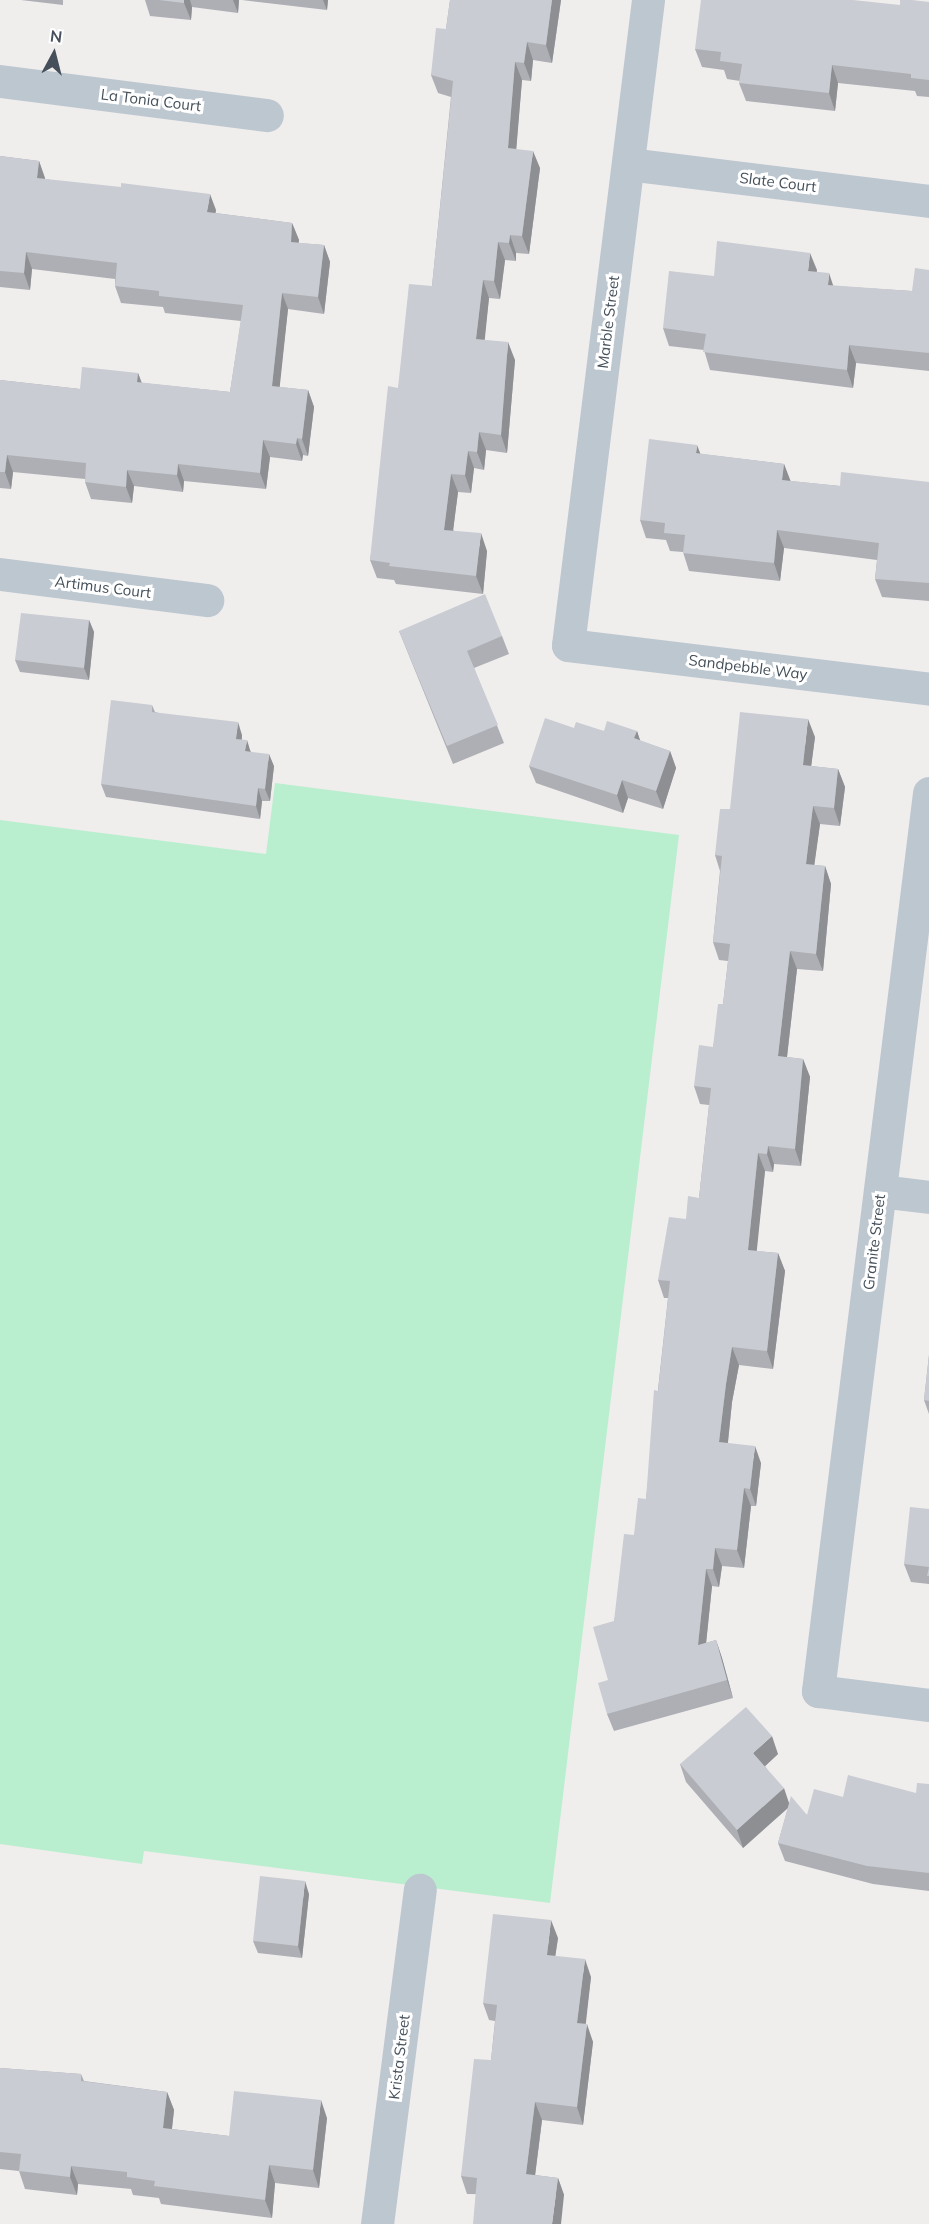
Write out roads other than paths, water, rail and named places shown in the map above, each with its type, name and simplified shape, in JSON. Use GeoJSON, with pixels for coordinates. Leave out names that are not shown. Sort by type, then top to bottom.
{"type":"FeatureCollection","features":[{"type":"Feature","properties":{"kind":"street","name":"Marble Street"},"geometry":{"type":"LineString","coordinates":[[568,645],[648,0]]}},
{"type":"Feature","properties":{"kind":"street","name":"La Tonia Court"},"geometry":{"type":"LineString","coordinates":[[0,81],[267,115]]}},
{"type":"Feature","properties":{"kind":"street","name":"Slate Court"},"geometry":{"type":"LineString","coordinates":[[628,164],[929,201]]}},
{"type":"Feature","properties":{"kind":"street","name":"Artimus Court"},"geometry":{"type":"LineString","coordinates":[[0,574],[207,600]]}},
{"type":"Feature","properties":{"kind":"street","name":"Sandpebble Way"},"geometry":{"type":"LineString","coordinates":[[568,645],[929,689]]}},
{"type":"Feature","properties":{"kind":"street","name":"Granite Street"},"geometry":{"type":"LineString","coordinates":[[929,793],[818,1691],[929,1705]]}},
{"type":"Feature","properties":{"kind":"street"},"geometry":{"type":"LineString","coordinates":[[880,1191],[929,1197]]}},
{"type":"Feature","properties":{"kind":"street","name":"Krista Street"},"geometry":{"type":"LineString","coordinates":[[377,2224],[420,1890]]}}]}
